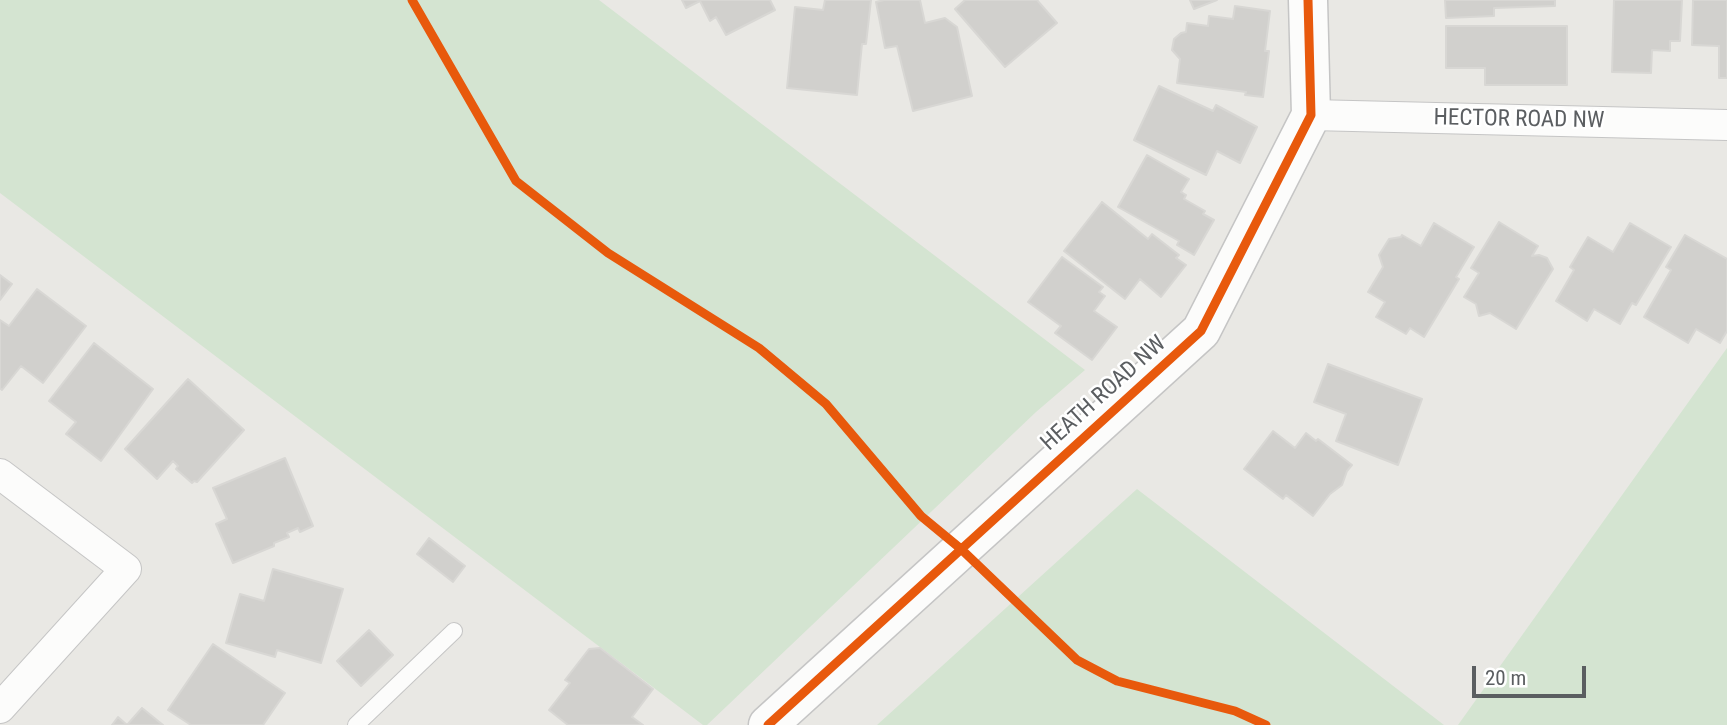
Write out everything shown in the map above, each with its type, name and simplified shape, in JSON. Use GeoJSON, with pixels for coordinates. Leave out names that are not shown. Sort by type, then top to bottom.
{"type":"FeatureCollection","features":[{"type":"Feature","properties":{"kind":"street","name":"HEATH ROAD NW"},"geometry":{"type":"LineString","coordinates":[[768,725],[1201,331],[1311,114],[1308,0]]}},
{"type":"Feature","properties":{"kind":"street","name":"HECTOR ROAD NW"},"geometry":{"type":"LineString","coordinates":[[1311,114],[1727,125]]}},
{"type":"Feature","properties":{"kind":"street"},"geometry":{"type":"LineString","coordinates":[[0,474],[125,569],[0,708]]}},
{"type":"Feature","properties":{"kind":"lane"},"geometry":{"type":"LineString","coordinates":[[356,725],[454,631]]}},
{"type":"Feature","properties":{"kind":"green space"},"geometry":{"type":"Polygon","coordinates":[[[0,0],[599,0],[1085,370],[1036,412],[707,725],[703,725],[0,193],[0,0]]]}},
{"type":"Feature","properties":{"kind":"green space"},"geometry":{"type":"Polygon","coordinates":[[[1727,348],[1727,725],[1458,725],[1727,348]]]}},
{"type":"Feature","properties":{"kind":"green space"},"geometry":{"type":"Polygon","coordinates":[[[1137,489],[1444,725],[877,725],[1137,489]]]}},
{"type":"Feature","properties":{"kind":"building"},"geometry":{"type":"Polygon","coordinates":[[[682,0],[770,0],[775,10],[726,35],[716,17],[710,21],[700,1],[686,8],[682,0]]]}},
{"type":"Feature","properties":{"kind":"building"},"geometry":{"type":"Polygon","coordinates":[[[825,0],[871,0],[866,44],[862,44],[857,95],[787,88],[795,7],[823,10],[825,0]]]}},
{"type":"Feature","properties":{"kind":"building"},"geometry":{"type":"Polygon","coordinates":[[[920,0],[925,23],[945,18],[957,27],[972,96],[913,111],[897,46],[885,48],[876,2],[920,0]]]}},
{"type":"Feature","properties":{"kind":"building"},"geometry":{"type":"Polygon","coordinates":[[[965,0],[1037,0],[1057,23],[1005,67],[955,9],[965,0]]]}},
{"type":"Feature","properties":{"kind":"building"},"geometry":{"type":"Polygon","coordinates":[[[1190,0],[1217,0],[1194,9],[1190,0]]]}},
{"type":"Feature","properties":{"kind":"building"},"geometry":{"type":"Polygon","coordinates":[[[1445,0],[1555,0],[1555,6],[1494,8],[1494,16],[1446,18],[1445,0]]]}},
{"type":"Feature","properties":{"kind":"building"},"geometry":{"type":"Polygon","coordinates":[[[1614,0],[1682,0],[1680,41],[1670,41],[1670,51],[1652,50],[1651,73],[1612,72],[1614,0]]]}},
{"type":"Feature","properties":{"kind":"building"},"geometry":{"type":"Polygon","coordinates":[[[1693,0],[1727,0],[1727,78],[1719,78],[1719,46],[1692,45],[1693,0]]]}},
{"type":"Feature","properties":{"kind":"building"},"geometry":{"type":"Polygon","coordinates":[[[1235,6],[1270,11],[1265,51],[1269,51],[1263,97],[1245,95],[1246,92],[1177,83],[1180,59],[1172,50],[1174,39],[1186,32],[1187,23],[1208,26],[1209,16],[1233,19],[1235,6]]]}},
{"type":"Feature","properties":{"kind":"building"},"geometry":{"type":"Polygon","coordinates":[[[1446,26],[1567,26],[1567,85],[1485,85],[1485,68],[1446,68],[1446,26]]]}},
{"type":"Feature","properties":{"kind":"building"},"geometry":{"type":"Polygon","coordinates":[[[1159,86],[1213,111],[1216,105],[1257,127],[1240,163],[1217,151],[1206,175],[1134,140],[1159,86]]]}},
{"type":"Feature","properties":{"kind":"building"},"geometry":{"type":"Polygon","coordinates":[[[1147,155],[1189,179],[1181,192],[1186,195],[1184,199],[1205,211],[1203,214],[1214,220],[1194,255],[1177,245],[1179,241],[1118,207],[1147,155]]]}},
{"type":"Feature","properties":{"kind":"building"},"geometry":{"type":"Polygon","coordinates":[[[1102,202],[1148,239],[1152,234],[1179,255],[1176,258],[1186,265],[1161,297],[1140,279],[1125,299],[1064,251],[1102,202]]]}},
{"type":"Feature","properties":{"kind":"building"},"geometry":{"type":"Polygon","coordinates":[[[1499,222],[1538,246],[1532,256],[1547,258],[1553,269],[1516,329],[1490,313],[1479,316],[1476,304],[1464,297],[1479,273],[1471,268],[1499,222]]]}},
{"type":"Feature","properties":{"kind":"building"},"geometry":{"type":"Polygon","coordinates":[[[1434,223],[1474,247],[1456,277],[1459,279],[1424,337],[1410,328],[1406,334],[1376,317],[1385,302],[1368,292],[1383,267],[1379,255],[1389,239],[1402,235],[1421,246],[1434,223]]]}},
{"type":"Feature","properties":{"kind":"building"},"geometry":{"type":"Polygon","coordinates":[[[1630,223],[1671,247],[1636,305],[1632,303],[1620,324],[1594,309],[1587,321],[1556,301],[1574,270],[1570,267],[1588,237],[1613,252],[1630,223]]]}},
{"type":"Feature","properties":{"kind":"building"},"geometry":{"type":"Polygon","coordinates":[[[1685,235],[1727,259],[1727,331],[1720,343],[1696,329],[1688,343],[1644,317],[1671,270],[1666,267],[1685,235]]]}},
{"type":"Feature","properties":{"kind":"building"},"geometry":{"type":"Polygon","coordinates":[[[1062,257],[1103,287],[1099,292],[1105,296],[1094,311],[1117,327],[1092,360],[1055,333],[1061,326],[1028,302],[1062,257]]]}},
{"type":"Feature","properties":{"kind":"building"},"geometry":{"type":"Polygon","coordinates":[[[0,275],[12,284],[0,300],[0,275]]]}},
{"type":"Feature","properties":{"kind":"building"},"geometry":{"type":"Polygon","coordinates":[[[37,289],[86,326],[43,383],[21,366],[2,390],[0,320],[9,326],[37,289]]]}},
{"type":"Feature","properties":{"kind":"building"},"geometry":{"type":"Polygon","coordinates":[[[94,343],[153,389],[101,461],[66,434],[76,422],[49,401],[94,343]]]}},
{"type":"Feature","properties":{"kind":"building"},"geometry":{"type":"Polygon","coordinates":[[[1328,364],[1422,399],[1398,465],[1336,441],[1346,414],[1314,402],[1328,364]]]}},
{"type":"Feature","properties":{"kind":"building"},"geometry":{"type":"Polygon","coordinates":[[[188,379],[244,430],[197,482],[192,483],[176,469],[178,466],[173,461],[157,479],[125,449],[188,379]]]}},
{"type":"Feature","properties":{"kind":"building"},"geometry":{"type":"Polygon","coordinates":[[[1273,431],[1295,448],[1306,433],[1352,465],[1342,485],[1330,494],[1313,516],[1286,495],[1283,499],[1244,469],[1273,431]]]}},
{"type":"Feature","properties":{"kind":"building"},"geometry":{"type":"Polygon","coordinates":[[[285,458],[313,526],[300,532],[298,528],[287,533],[289,537],[274,543],[274,546],[233,563],[216,524],[227,519],[213,488],[285,458]]]}},
{"type":"Feature","properties":{"kind":"building"},"geometry":{"type":"Polygon","coordinates":[[[429,538],[465,566],[453,582],[417,554],[429,538]]]}},
{"type":"Feature","properties":{"kind":"building"},"geometry":{"type":"Polygon","coordinates":[[[273,569],[343,589],[321,663],[277,650],[275,657],[226,643],[240,594],[264,601],[273,569]]]}},
{"type":"Feature","properties":{"kind":"building"},"geometry":{"type":"Polygon","coordinates":[[[369,630],[393,655],[361,686],[337,661],[369,630]]]}},
{"type":"Feature","properties":{"kind":"building"},"geometry":{"type":"Polygon","coordinates":[[[213,644],[285,693],[263,725],[191,725],[168,710],[213,644]]]}},
{"type":"Feature","properties":{"kind":"building"},"geometry":{"type":"Polygon","coordinates":[[[600,648],[653,689],[632,717],[643,725],[568,725],[549,710],[570,683],[565,680],[589,649],[600,648]]]}},
{"type":"Feature","properties":{"kind":"building"},"geometry":{"type":"Polygon","coordinates":[[[142,708],[163,725],[127,725],[142,708]]]}},
{"type":"Feature","properties":{"kind":"building"},"geometry":{"type":"Polygon","coordinates":[[[118,717],[127,725],[112,725],[118,717]]]}},
{"type":"Feature","properties":{"kind":"cycle path"},"geometry":{"type":"LineString","coordinates":[[412,0],[516,181],[608,253],[759,348],[826,404],[921,516],[961,549],[1077,660],[1117,681],[1235,711],[1266,725]]}},
{"type":"Feature","properties":{"kind":"cycle path"},"geometry":{"type":"LineString","coordinates":[[768,725],[1201,331],[1311,115],[1308,0]]}}]}
